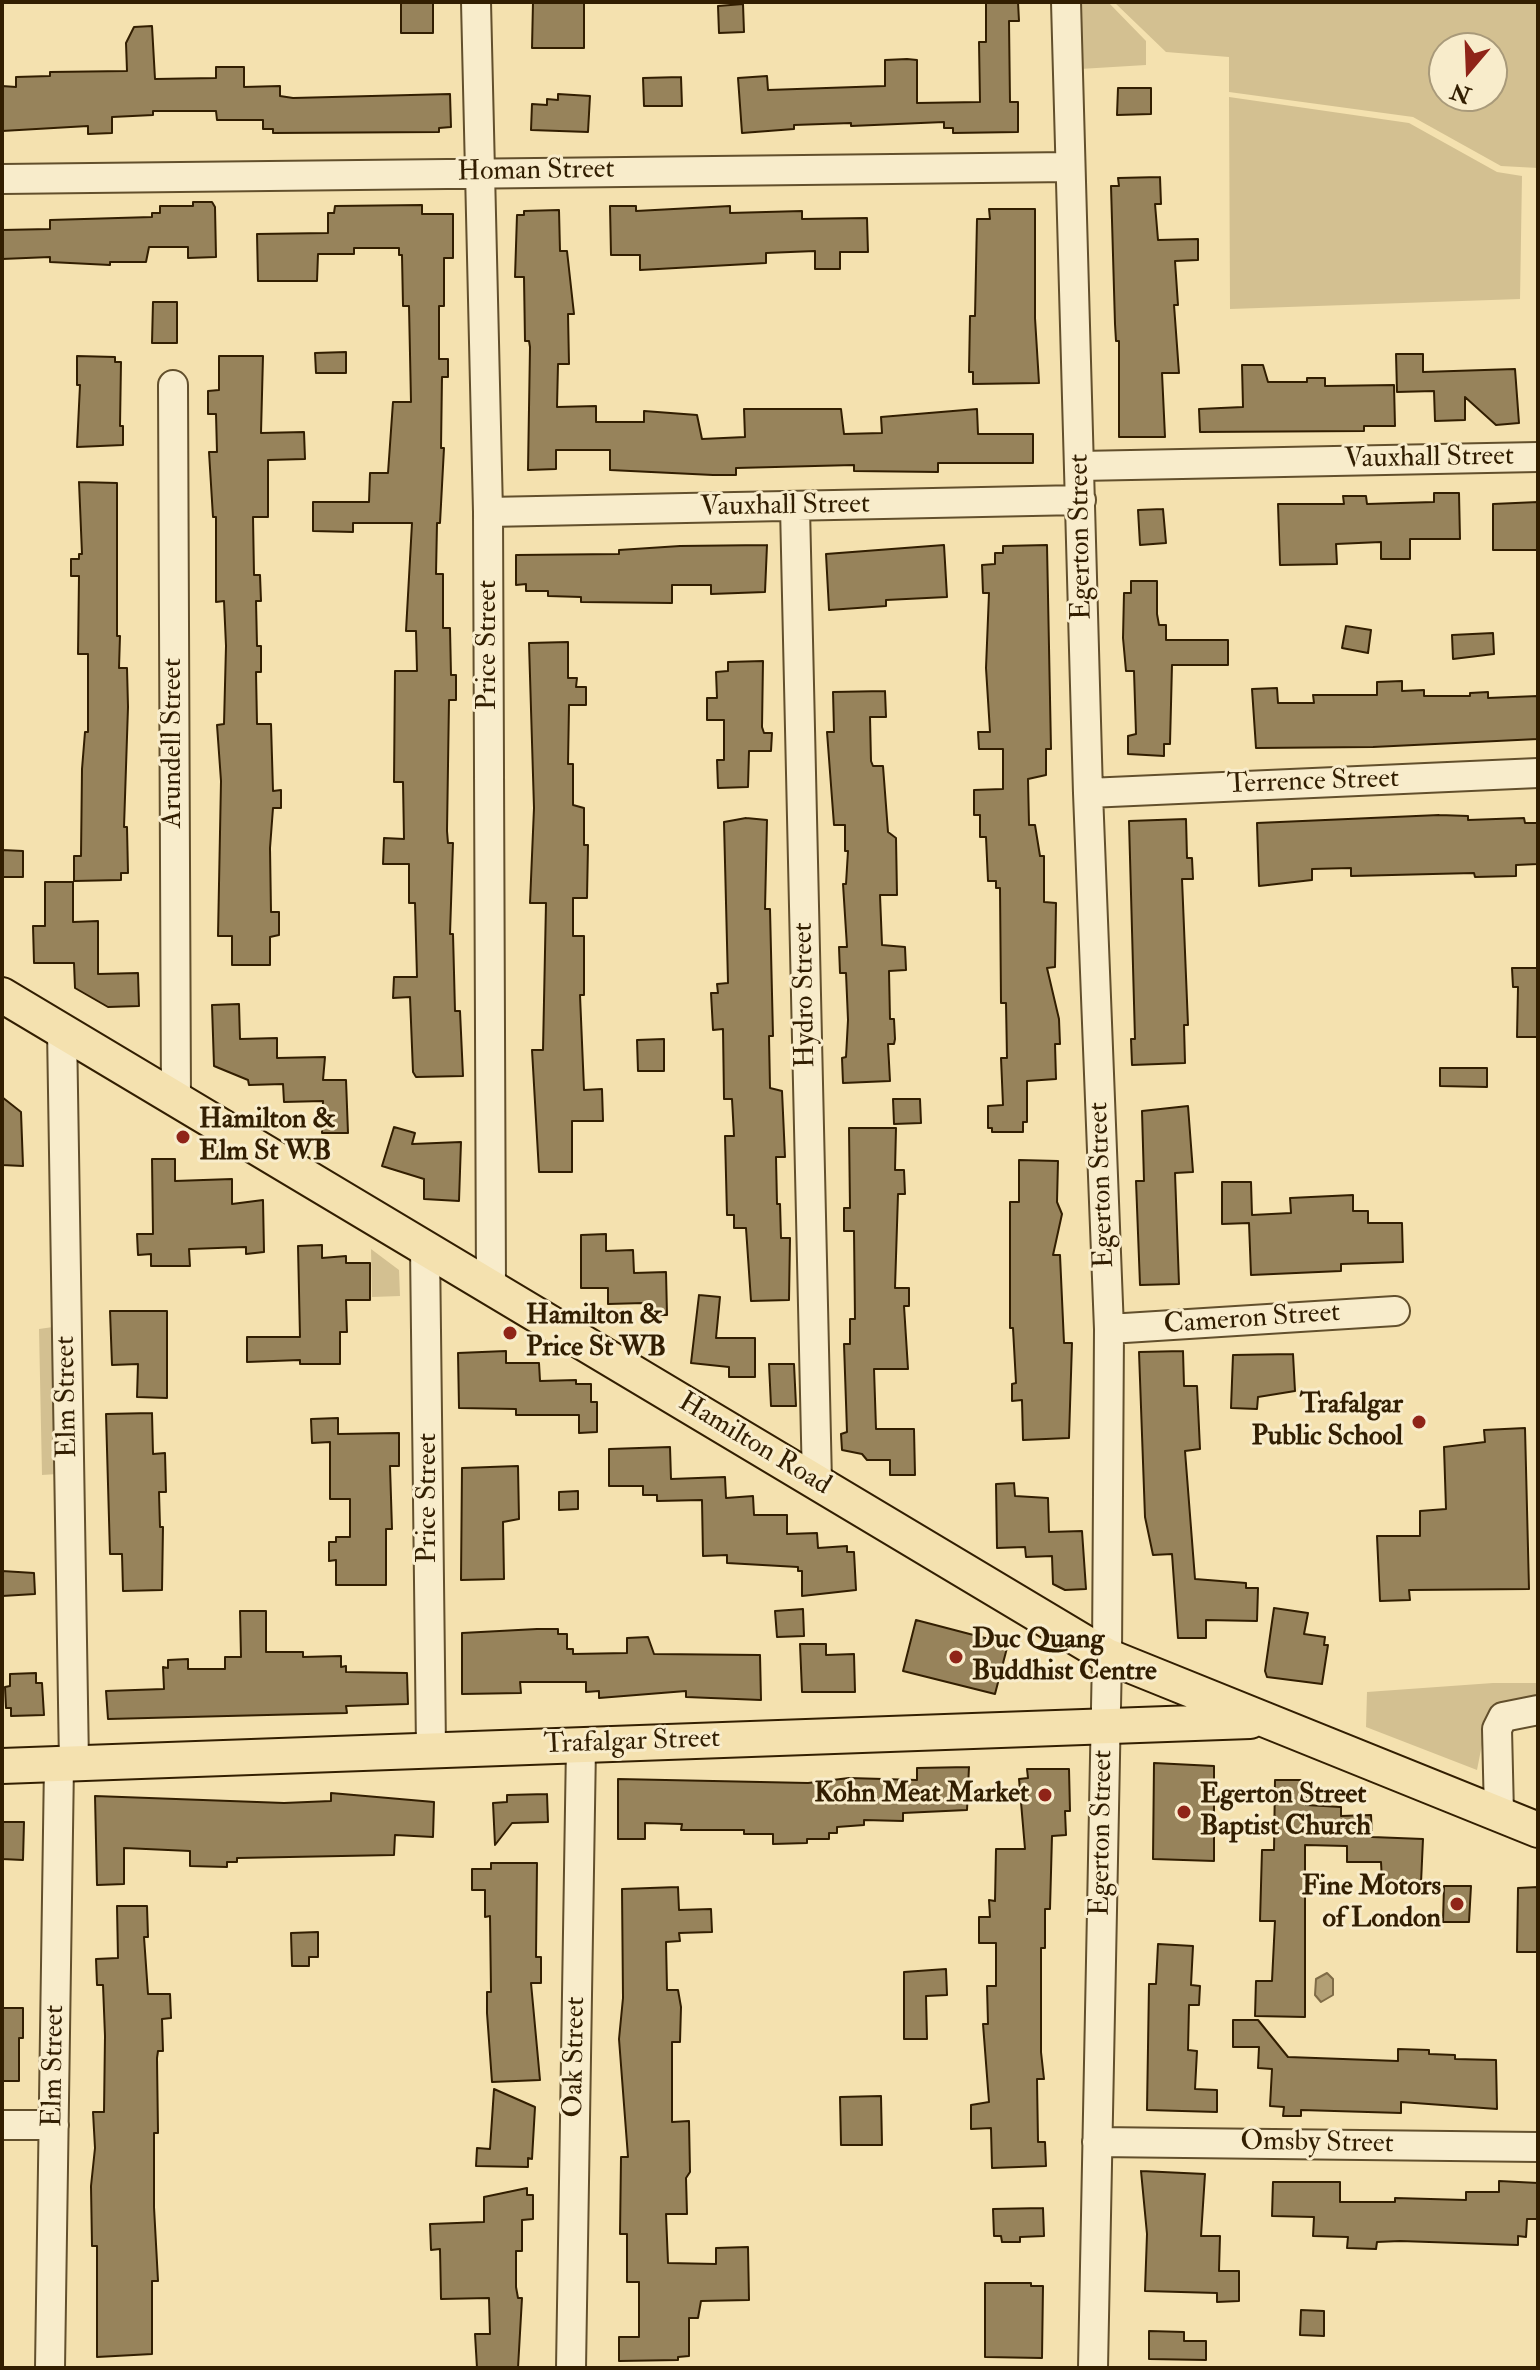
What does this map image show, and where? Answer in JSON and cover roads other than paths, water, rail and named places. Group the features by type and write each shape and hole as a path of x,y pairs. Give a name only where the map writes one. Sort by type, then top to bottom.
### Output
{"main road":[{"name":"Hamilton Road","path":"2,995 1107,1656 1538,1830"},
{"name":"Trafalgar Street","path":"2,1766 431,1748 581,1746 1105,1724 1263,1721"}],"street":[{"name":"Price Street","path":"476,2 477,172 488,512 491,1288"},
{"name":"Egerton Street","path":"1066,2 1088,793 1109,1329 1107,1656 1093,2368"},
{"name":"Homan Street","path":"2,179 1070,167"},
{"name":"Arundell Street","path":"173,385 176,1100"},
{"name":"Vauxhall Street","path":"1080,466 1538,457"},
{"name":"Vauxhall Street","path":"488,512 1081,500"},
{"name":"Hydro Street","path":"795,507 817,1482"},
{"name":"Terrence Street","path":"1088,793 1538,773"},
{"name":"Elm Street","path":"50,2368 54,2125 66,1764 62,1030"},
{"name":"Price Street","path":"425,1248 431,1748"},
{"name":"Cameron Street","path":"1109,1329 1395,1311"},
{"path":"1499,1814 1497,1729 1503,1717 1538,1710"},
{"name":"Oak Street","path":"571,2368 581,1746"},
{"path":"2,2125 54,2125"},
{"name":"Omsby Street","path":"1097,2142 1538,2147"}],"place":[{"name":"Hamilton & Elm St WB","path":"183,1137"},
{"name":"Hamilton & Price St WB","path":"510,1333"},
{"name":"Trafalgar Public School","path":"1419,1422"},
{"name":"Duc Quang Buddhist Centre","path":"956,1657"},
{"name":"Kohn Meat Market","path":"1045,1795"},
{"name":"Egerton Street Baptist Church","path":"1184,1812"},
{"name":"Fine Motors of London","path":"1457,1904"}]}
